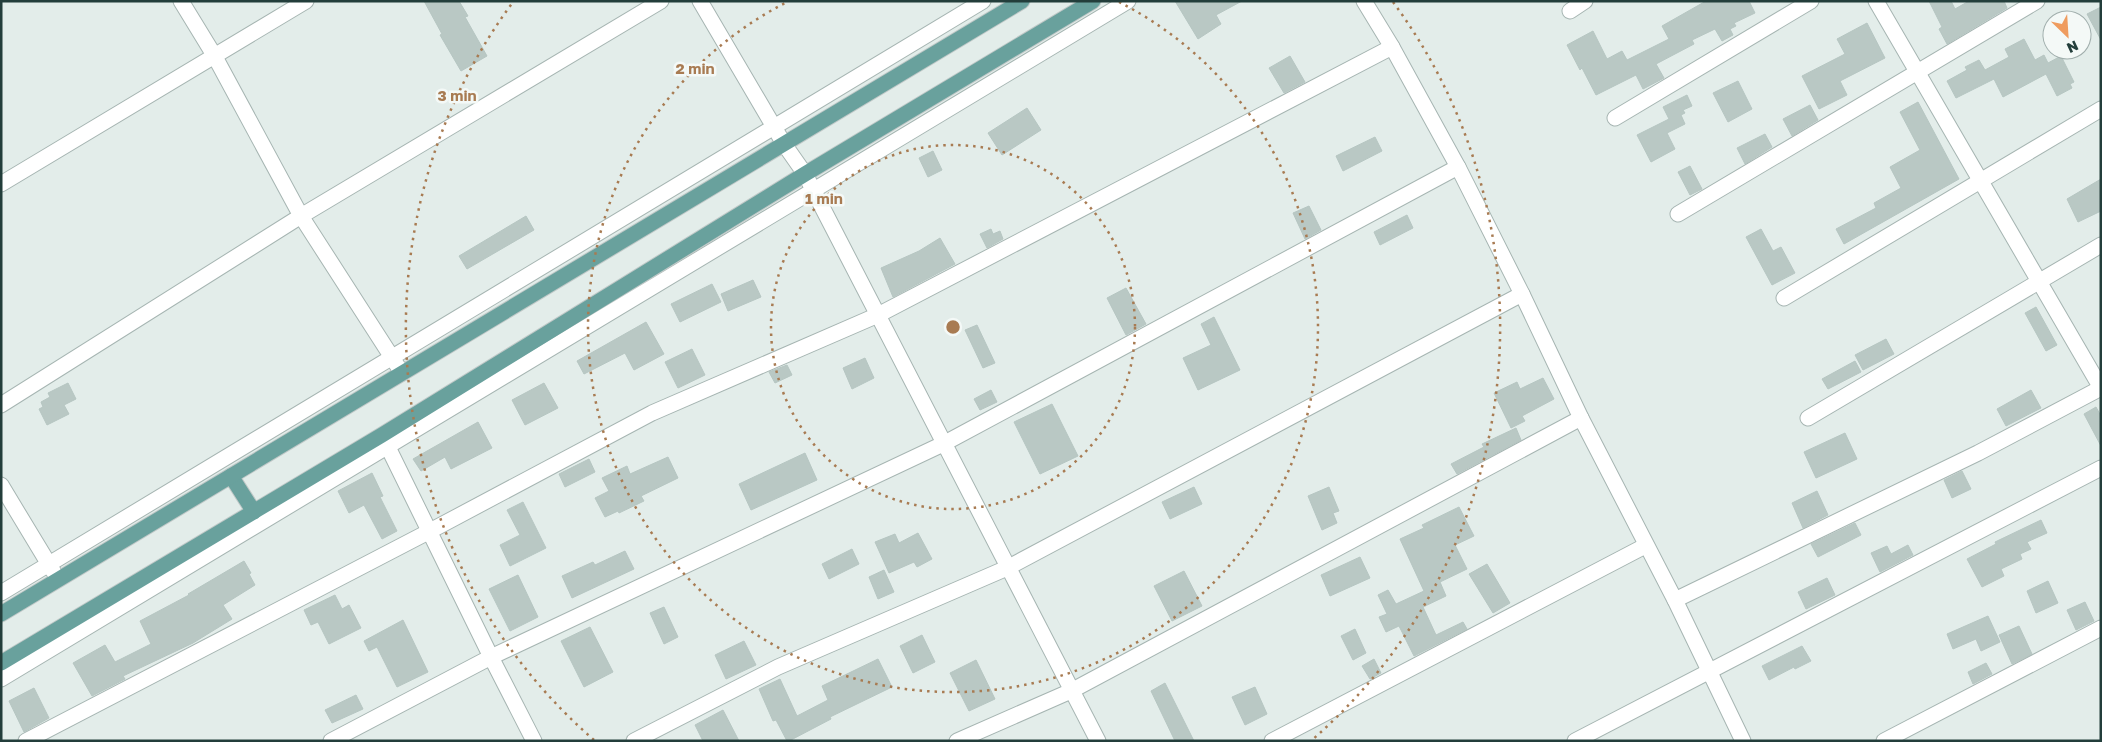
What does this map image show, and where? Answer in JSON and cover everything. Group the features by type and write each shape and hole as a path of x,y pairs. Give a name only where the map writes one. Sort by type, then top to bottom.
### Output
{"main road":[{"path":"1,614 1022,1"},
{"path":"1,663 254,512 385,441 805,174 1093,1"},
{"path":"231,476 254,512"}],"street":[{"path":"181,1 214,56 301,216 402,373"},
{"path":"1,184 306,1"},
{"path":"1,405 301,216 661,1"},
{"path":"700,1 784,144 814,190 943,444 1098,741"},
{"path":"1,593 982,1"},
{"path":"1,679 385,441 814,190 1128,1"},
{"path":"1364,1 1392,47 1458,167 1645,546 1675,600 1743,741"},
{"path":"1570,10 1585,1"},
{"path":"1615,118 1811,1"},
{"path":"1675,600 1978,453 2101,388 1876,1"},
{"path":"1678,214 2037,1"},
{"path":"26,741 652,413 878,316 1392,47"},
{"path":"1784,298 2101,110"},
{"path":"331,741 491,657 943,444 1458,167"},
{"path":"1808,418 2101,245"},
{"path":"634,741 778,667 1007,568 1522,294"},
{"path":"957,741 1071,691 1581,418"},
{"path":"385,441 534,741"},
{"path":"1575,741 2101,468"},
{"path":"1,485 58,580"},
{"path":"1272,741 1645,546"},
{"path":"1884,741 2101,628"}],"building":[{"path":"424,1 459,1 468,16 465,17 487,56 461,71 440,35 442,34"},
{"path":"1175,1 1242,1 1216,15 1221,24 1198,39"},
{"path":"1706,1 1749,1 1755,13 1734,23 1736,26 1730,29 1733,35 1722,41 1715,29 1692,40 1694,44 1656,64 1664,78 1643,89 1636,75 1596,95 1567,45 1593,31 1607,59 1622,51 1627,60 1669,39 1662,26"},
{"path":"1929,1 1951,1 1955,9 1969,1 2004,1 2007,8 1947,44 1939,29 1942,27"},
{"path":"2101,7 2101,40 2092,23 2092,12"},
{"path":"1867,23 1885,58 1840,81 1847,95 1819,109 1802,76 1845,54 1837,39"},
{"path":"2024,39 2035,60 2042,56 2042,60 2046,60 2048,63 2054,60 2063,60 2074,82 2070,84 2072,88 2057,96 2046,74 2003,97 1994,79 1956,98 1947,81 1967,70 1965,67 1979,60 1985,70 2009,57 2005,49"},
{"path":"1290,56 1305,82 1284,93 1269,68"},
{"path":"1738,81 1752,109 1728,122 1713,93"},
{"path":"1687,95 1692,106 1683,110 1685,113 1681,115 1685,124 1667,133 1675,149 1651,162 1637,135 1669,119 1663,107"},
{"path":"1918,102 1959,179 1844,244 1836,229 1876,208 1874,203 1901,188 1890,167 1920,150 1900,112"},
{"path":"1810,105 1818,120 1792,136 1783,119"},
{"path":"1027,108 1041,130 1002,155 988,133"},
{"path":"1765,134 1772,147 1745,164 1737,148"},
{"path":"1375,137 1382,151 1343,171 1336,156"},
{"path":"933,151 942,170 928,177 919,158"},
{"path":"1690,166 1702,189 1690,195 1678,172"},
{"path":"2101,179 2101,211 2078,222 2067,199"},
{"path":"1309,206 1321,230 1305,239 1293,213"},
{"path":"1407,215 1413,228 1380,245 1374,232"},
{"path":"526,216 534,230 467,269 459,256"},
{"path":"991,229 993,234 1000,231 1003,239 987,248 980,234"},
{"path":"1761,229 1773,251 1781,247 1795,273 1772,285 1746,237"},
{"path":"940,238 955,264 893,297 881,268 919,251"},
{"path":"753,280 761,297 728,311 721,294"},
{"path":"712,284 721,302 680,322 671,304"},
{"path":"1126,288 1146,324 1126,335 1107,298"},
{"path":"2036,307 2057,345 2046,351 2025,313"},
{"path":"1214,317 1240,370 1198,390 1183,358 1211,345 1201,324"},
{"path":"646,322 664,354 634,370 625,353 584,374 577,361"},
{"path":"977,325 995,363 983,368 965,330"},
{"path":"1886,339 1894,354 1863,370 1855,355"},
{"path":"692,349 705,375 678,388 665,362"},
{"path":"865,358 874,378 852,389 843,368"},
{"path":"1855,361 1861,372 1828,389 1822,379"},
{"path":"787,365 792,375 775,383 769,372"},
{"path":"1543,378 1554,399 1522,416 1525,421 1511,428 1494,393 1517,382 1520,389"},
{"path":"68,383 76,399 64,405 69,414 47,425 39,409 43,407 41,402 50,397 48,393"},
{"path":"544,383 558,408 525,425 512,400"},
{"path":"991,390 997,402 980,410 974,399"},
{"path":"2031,390 2041,408 2006,426 1997,409"},
{"path":"1052,404 1078,456 1040,474 1014,422"},
{"path":"2096,407 2101,416 2101,446 2084,414"},
{"path":"478,422 492,448 451,469 445,457 421,471 413,459"},
{"path":"1516,428 1521,440 1457,474 1451,464 1484,447 1482,444"},
{"path":"1845,433 1857,459 1816,478 1804,452"},
{"path":"805,453 817,480 751,510 739,484"},
{"path":"668,457 678,478 641,496 644,501 619,513 618,511 605,517 595,498 609,491 602,478 627,466 630,474"},
{"path":"589,459 595,472 565,487 559,474"},
{"path":"1962,471 1971,489 1952,498 1944,480"},
{"path":"372,473 383,496 380,497 397,531 382,539 364,505 349,513 338,491"},
{"path":"1194,487 1202,504 1170,519 1162,502"},
{"path":"1329,487 1339,511 1333,513 1337,523 1322,530 1308,496"},
{"path":"1817,491 1828,515 1803,528 1792,503"},
{"path":"523,502 546,548 510,566 500,545 520,535 507,510"},
{"path":"1459,507 1474,536 1455,545 1467,569 1440,582 1446,596 1423,607 1436,635 1463,622 1467,629 1414,656 1399,626 1386,632 1379,617 1387,614 1378,595 1388,590 1396,604 1424,591 1400,539 1424,528 1422,525"},
{"path":"2041,520 2047,533 2027,542 2031,549 2020,554 2022,559 2001,569 2004,576 1982,587 1967,559 1996,544 1995,542"},
{"path":"1855,523 1861,535 1818,557 1811,544"},
{"path":"918,533 932,559 917,567 914,562 889,573 875,542 895,534 899,543"},
{"path":"1908,545 1913,555 1880,572 1871,553 1887,546 1891,554"},
{"path":"852,549 859,564 829,579 822,564"},
{"path":"625,551 634,569 572,598 562,576 593,562 595,565"},
{"path":"1360,557 1370,578 1330,596 1321,575"},
{"path":"244,561 255,585 223,605 232,619 193,643 123,676 125,679 92,696 73,663 105,645 115,662 151,644 140,621 189,595"},
{"path":"1487,564 1510,603 1493,613 1469,574"},
{"path":"884,570 894,592 878,599 869,577"},
{"path":"1184,571 1202,606 1172,621 1154,586"},
{"path":"518,575 538,617 510,631 489,589"},
{"path":"1827,578 1835,595 1806,609 1798,592"},
{"path":"2048,581 2058,603 2036,613 2027,591"},
{"path":"335,595 342,609 349,605 361,628 329,644 318,622 311,625 304,610"},
{"path":"2085,602 2094,621 2076,630 2067,610"},
{"path":"664,607 678,637 664,644 650,613"},
{"path":"1988,616 2000,642 1981,651 1976,639 1953,649 1947,634"},
{"path":"403,620 428,672 397,687 377,647 369,651 364,641"},
{"path":"2019,626 2032,654 2012,664 1999,635"},
{"path":"590,627 613,672 584,687 561,641"},
{"path":"1355,629 1366,653 1353,660 1341,636"},
{"path":"922,635 935,662 913,673 900,646"},
{"path":"744,641 756,665 726,679 715,655"},
{"path":"1802,646 1811,661 1795,669 1794,667 1769,680 1762,666"},
{"path":"878,659 892,687 830,717 831,719 789,741 787,741 776,720 773,721 759,689 780,679 797,716 828,700 822,686"},
{"path":"1374,659 1381,673 1370,679 1362,666"},
{"path":"976,660 995,699 969,711 950,673"},
{"path":"1986,663 1992,674 1973,684 1968,672"},
{"path":"1165,683 1194,741 1175,741 1151,691"},
{"path":"1255,687 1267,714 1245,725 1232,697"},
{"path":"34,688 49,718 24,732 9,701"},
{"path":"356,695 363,709 332,723 325,710"},
{"path":"723,710 739,741 703,741 695,725"}]}
